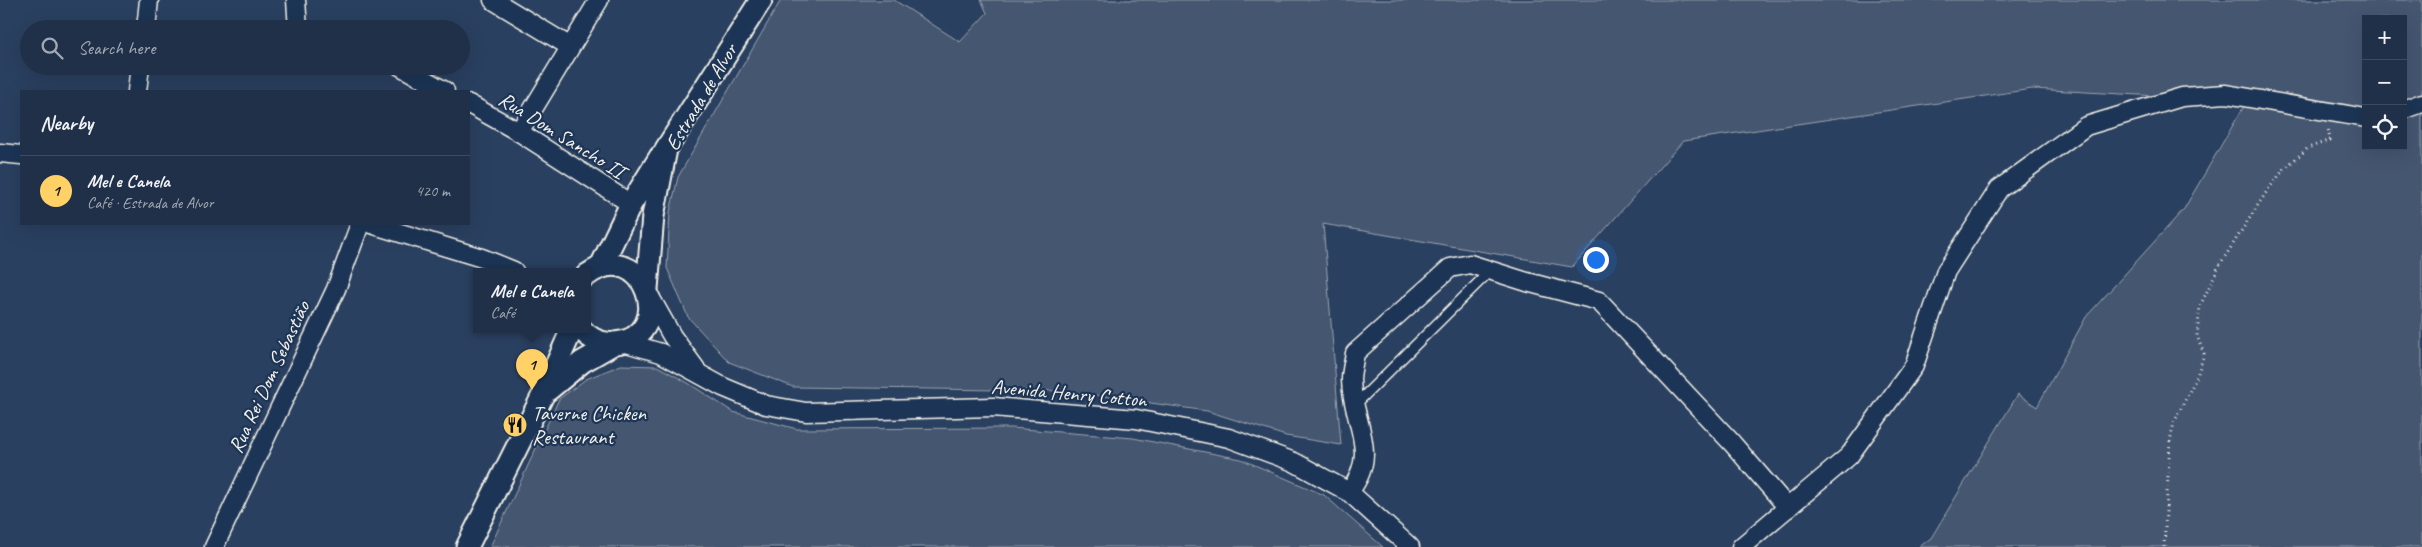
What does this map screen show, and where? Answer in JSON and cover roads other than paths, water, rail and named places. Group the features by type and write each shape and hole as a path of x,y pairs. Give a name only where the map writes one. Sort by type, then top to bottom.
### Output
{"street":[{"path":"147,20 149,0"},
{"path":"296,0 297,20"},
{"path":"493,0 569,46"},
{"path":"519,132 569,46 599,0"},
{"name":"Estrada de Alvor","path":"544,393 582,362 637,334 647,321 650,305 648,293 653,216 666,149 760,0"},
{"path":"137,90 139,75"},
{"path":"416,75 443,90"},
{"path":"1741,547 1849,456 1914,366 1946,271 1999,189 2086,126 2182,97 2226,94 2362,117"},
{"path":"2407,108 2422,102"},
{"name":"Rua Dom Sancho II","path":"470,105 519,132 631,204"},
{"path":"592,272 648,174 666,149"},
{"path":"0,153 20,156"},
{"name":"Rua Rei Dom Sebastião","path":"214,547 336,289 360,225"},
{"path":"374,225 482,258 507,268"},
{"path":"1349,492 1359,479 1364,467 1364,448 1351,380 1355,352 1450,268 1470,264 1599,300 1732,443 1788,508"},
{"path":"592,272 624,268 638,276 672,336 697,372"},
{"name":"Estrada de Alvor","path":"467,547 544,393 570,333"},
{"path":"587,333 599,342 619,342"},
{"name":"Avenida Henry Cotton","path":"619,342 661,353 723,387 766,405 806,412 993,407 1136,419 1229,438 1294,462 1349,492 1410,547"}],"lane":[{"path":"1356,404 1490,271"}],"place":[{"name":"Mel e Canela","path":"532,390"},
{"name":"Taverne Chicken Restaurant","path":"515,425"}]}
